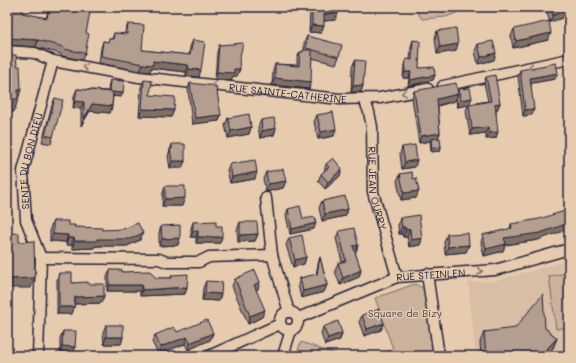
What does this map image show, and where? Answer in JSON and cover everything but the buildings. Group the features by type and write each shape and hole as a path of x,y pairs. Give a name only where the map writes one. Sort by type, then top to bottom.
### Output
{"street":[{"name":"RUE SAINTE-CATHERINE","path":"7,51 34,53 53,61 139,77 340,99 364,99 422,90 569,59"},
{"name":"SENTE DU BON DIEU","path":"38,356 40,258 26,220 23,171 53,61"},
{"name":"RUE JEAN OURRY","path":"364,99 369,112 372,127 373,192 397,277"},
{"path":"266,198 272,255 289,312 298,318 297,326 291,330 283,356"},
{"name":"RUE STEINLEN","path":"298,318 397,277 495,270 569,249"},
{"path":"40,258 159,259 167,262 199,262 209,257 272,255"},
{"path":"427,274 439,356"},
{"path":"289,312 281,316 280,324 284,329 291,330"},
{"path":"209,356 280,324"}],"shaded area":[{"path":"569,260 569,356 476,356 468,282 495,281"}],"green space":[{"path":"414,7 469,8 446,17 422,19"},
{"path":"569,273 569,327 556,329 549,276"},
{"name":"Square de Bizy","path":"415,284 426,290 434,356 379,356 393,349 375,298"},
{"path":"301,342 341,356 296,355"}]}
